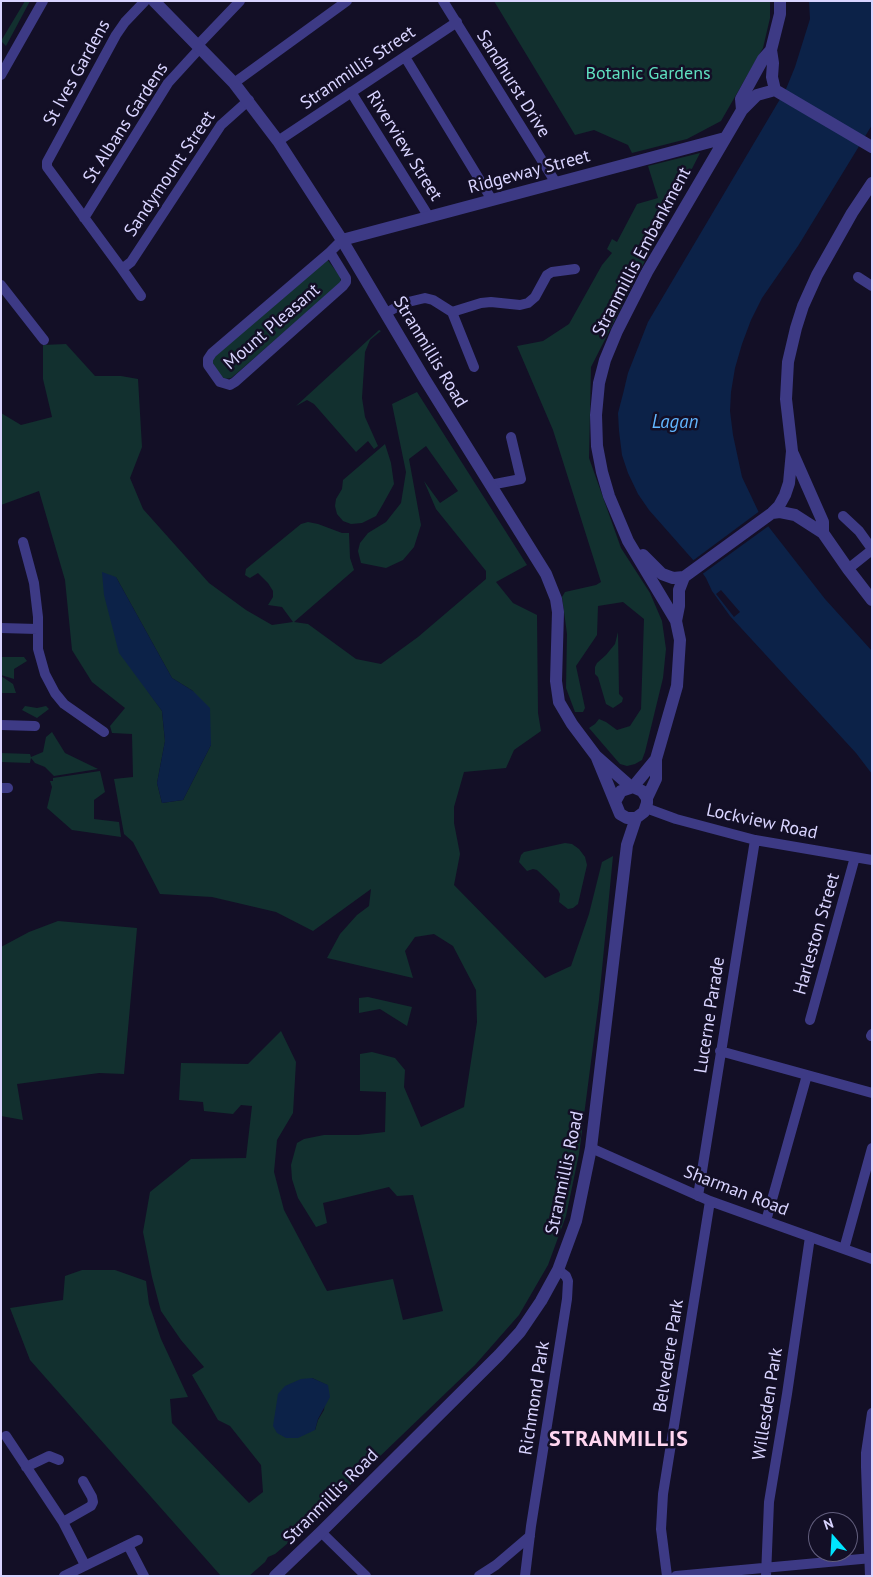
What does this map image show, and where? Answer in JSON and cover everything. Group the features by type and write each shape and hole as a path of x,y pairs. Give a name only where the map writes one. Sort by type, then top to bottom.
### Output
{"street":[{"path":"1,74 43,1"},
{"name":"St Ives Gardens","path":"47,167 47,162 55,146 116,35 125,22 145,1"},
{"name":"Stranmillis Road","path":"154,1 234,83 278,141 342,240 424,378 546,574 552,588 558,612 556,681 559,702 572,724 596,756 632,787"},
{"name":"St Albans Gardens","path":"84,218 168,83 240,1"},
{"path":"234,83 347,1"},
{"name":"Sandhurst Drive","path":"443,1 556,183"},
{"name":"Stranmillis Embankment","path":"742,110 741,99 770,50 780,14 780,1"},
{"name":"Stranmillis Street","path":"278,141 456,22"},
{"name":"Stranmillis Embankment","path":"647,803 656,779 656,759 678,681 680,640 676,621 662,595 641,564 617,517 609,496 599,455 596,415 599,383 605,360 617,331 647,272 742,110 757,95 778,91 772,77 773,63 770,50"},
{"path":"404,57 492,200"},
{"path":"778,91 870,146"},
{"name":"Riverview Street","path":"351,92 429,217"},
{"name":"Sandymount Street","path":"122,269 131,262 221,124 248,100"},
{"name":"Ridgeway Street","path":"342,240 725,138"},
{"name":"Sandymount Street","path":"47,167 142,296"},
{"path":"687,575 770,515 779,506 785,495 789,483 792,451 786,399 788,362 796,328 816,275 872,183"},
{"name":"Mount Pleasant","path":"330,252 346,278 343,286 235,382 230,385 220,382 208,366 208,359 212,353 342,240"},
{"path":"452,312 491,302 513,306 528,303 535,297 548,275 558,271 574,269"},
{"path":"858,277 872,286"},
{"path":"1,286 44,340"},
{"path":"386,313 404,303 425,298 433,300 452,312 474,368"},
{"path":"490,485 521,479 511,437"},
{"path":"792,451 823,522 823,533"},
{"path":"770,515 780,512 795,515 823,533 872,600"},
{"path":"843,516 859,531 872,549 848,569"},
{"name":"Stranmillis Embankment","path":"626,534 653,567 662,574 673,578 687,575"},
{"path":"23,542 34,583 40,660 55,693 64,704 104,732"},
{"name":"Stranmillis Embankment","path":"676,621 679,606 679,590 687,575"},
{"path":"1,628 37,629"},
{"path":"1,725 34,726"},
{"name":"Stranmillis Road","path":"596,756 616,800"},
{"name":"Stranmillis Embankment","path":"632,787 656,759"},
{"path":"632,787 642,791 647,803 644,812 630,817 618,810 616,800 621,791 632,787"},
{"name":"Lockview Road","path":"647,803 669,818 755,840 872,860"},
{"name":"Stranmillis Road","path":"275,1576 322,1532 499,1355 520,1332 541,1301 558,1270 576,1221 591,1148 630,817"},
{"name":"Lucerne Parade","path":"698,1196 755,840"},
{"name":"Harleston Street","path":"810,1020 855,857"},
{"path":"720,1051 872,1093"},
{"path":"766,1221 807,1075"},
{"name":"Sharman Road","path":"591,1148 710,1201 872,1259"},
{"path":"844,1249 872,1148"},
{"name":"Belvedere Park","path":"667,1576 661,1529 663,1494 710,1201"},
{"name":"Willesden Park","path":"765,1572 769,1502 810,1237"},
{"name":"Richmond Park","path":"525,1576 567,1300 568,1280 558,1270"},
{"path":"870,1576 866,1453 872,1413"},
{"path":"7,1435 62,1522 85,1565"},
{"path":"26,1467 49,1456 59,1460"},
{"path":"62,1522 91,1506 93,1502 92,1497 83,1481"},
{"path":"322,1532 366,1576"},
{"path":"479,1576 496,1565 530,1536"},
{"path":"64,1576 133,1543 144,1576"},
{"path":"676,1576 765,1572 870,1559"}],"green space":[{"path":"25,1 30,1 6,46 1,41"},
{"name":"Botanic Gardens","path":"494,1 770,1 770,18 763,48 721,121 687,139 632,153 628,145 594,130 575,135"},
{"path":"700,153 591,367 589,458 621,548 650,593 662,621 666,649 663,678 645,752 642,760 627,766 620,764 589,728 599,719 617,730 630,726 641,709 644,619 623,602 598,606 597,635 576,666 585,708 583,712 575,712 566,688 567,634 562,597 565,592 596,585 601,582 553,430 517,346 543,341 569,324 602,265 612,253 607,249 612,239 617,242 637,204 658,198 648,166"},
{"path":"326,258 340,276 341,282 338,285 231,378 224,379 210,366 213,358"},
{"path":"379,330 381,331 370,340 365,352 362,398 365,417 378,446 374,449 368,441 356,452 314,404 307,400 296,406"},
{"path":"66,344 95,376 121,376 138,379 142,447 130,478 143,509 209,583 246,610 272,625 293,622 282,607 268,605 273,597 273,591 258,573 250,578 245,575 246,569 301,524 308,522 342,533 349,533 350,558 354,570 294,622 308,624 356,659 381,664 418,637 486,579 486,571 436,509 424,481 440,503 458,491 426,446 409,459 421,525 414,547 403,560 386,568 361,563 358,551 360,543 368,533 386,522 401,503 406,472 392,404 417,392 527,565 496,582 513,603 537,615 538,713 541,731 514,750 506,768 464,772 454,807 454,823 460,854 454,885 545,978 571,966 589,914 602,862 613,856 599,1000 579,1154 566,1216 548,1265 519,1315 475,1365 300,1533 275,1554 268,1557 249,1576 221,1576 30,1360 10,1308 63,1300 65,1276 82,1270 115,1270 146,1281 149,1304 161,1339 188,1397 170,1399 172,1423 249,1503 263,1492 261,1465 230,1426 218,1420 192,1375 204,1367 181,1340 161,1311 143,1232 150,1192 191,1159 246,1158 252,1106 241,1105 233,1114 204,1111 203,1102 179,1100 181,1063 248,1064 281,1031 296,1062 293,1113 277,1140 274,1172 284,1210 327,1291 393,1279 403,1320 443,1311 413,1195 397,1196 389,1187 323,1203 327,1223 316,1227 298,1198 292,1179 291,1165 297,1143 304,1139 324,1135 358,1135 385,1132 386,1092 360,1091 360,1054 372,1052 395,1058 405,1070 404,1087 421,1127 464,1107 477,1022 476,990 453,946 434,934 415,937 405,951 413,978 327,958 340,934 357,915 369,906 371,889 313,931 276,912 212,897 160,894 133,842 124,834 114,779 133,777 132,734 112,733 110,726 125,708 92,682 72,650 65,580 39,491 1,505 1,413 21,425 52,417 43,379 43,345","holes":["116,577 172,678 193,691 211,745 183,800 162,803 157,783 165,741 162,711 147,690","312,1378 327,1385 324,1410 315,1430"]},
{"path":"385,444 391,463 394,484 376,516 362,523 351,524 343,521 337,514 335,506 336,499 342,489 343,480"},
{"path":"618,632 619,694 623,698 622,702 613,708 606,704 598,677 595,674 595,667 615,644"},
{"path":"1,657 24,657 27,661 14,669 14,679 1,675"},
{"path":"1,676 13,684 16,693 1,693"},
{"path":"25,706 37,708 46,706 49,709 37,718 22,710"},
{"path":"52,732 65,753 98,769 54,776 45,767 35,763 31,758 30,763 1,762 1,753 30,754 31,757 43,752 46,737"},
{"path":"100,771 105,792 94,800 94,819 119,822 121,837 72,830 47,808 52,787 50,781 53,781 53,778"},
{"path":"565,843 572,844 579,849 585,857 587,865 578,904 568,909 559,902 560,894 558,890 537,870 527,871 519,862 524,852"},
{"path":"58,921 137,928 124,1074 99,1073 17,1084 23,1120 1,1116 1,947 29,932"},
{"path":"368,997 412,1007 407,1026 380,1009 359,1013 359,998"}],"water":[{"name":"Lagan","path":"809,1 872,1 872,125 798,246 762,298 751,320 735,368 730,411 742,477 761,517 825,599 872,651 872,774 856,753 730,616 694,561 649,510 638,494 628,473 622,455 619,431 618,413 628,373 648,322 786,89 810,19"},
{"path":"102,572 116,577 172,678 193,691 210,708 211,745 183,800 162,803 157,783 165,741 162,711 119,653 104,595"},
{"path":"312,1378 328,1385 330,1397 318,1419 315,1430 298,1438 286,1438 277,1433 273,1426 278,1394 285,1386 301,1379"}],"pier":[{"path":"761,510 770,525 701,575 691,562"},
{"path":"721,590 740,612 734,617 716,594"}],"district":[{"name":"STRANMILLIS","path":"619,1440"}]}
